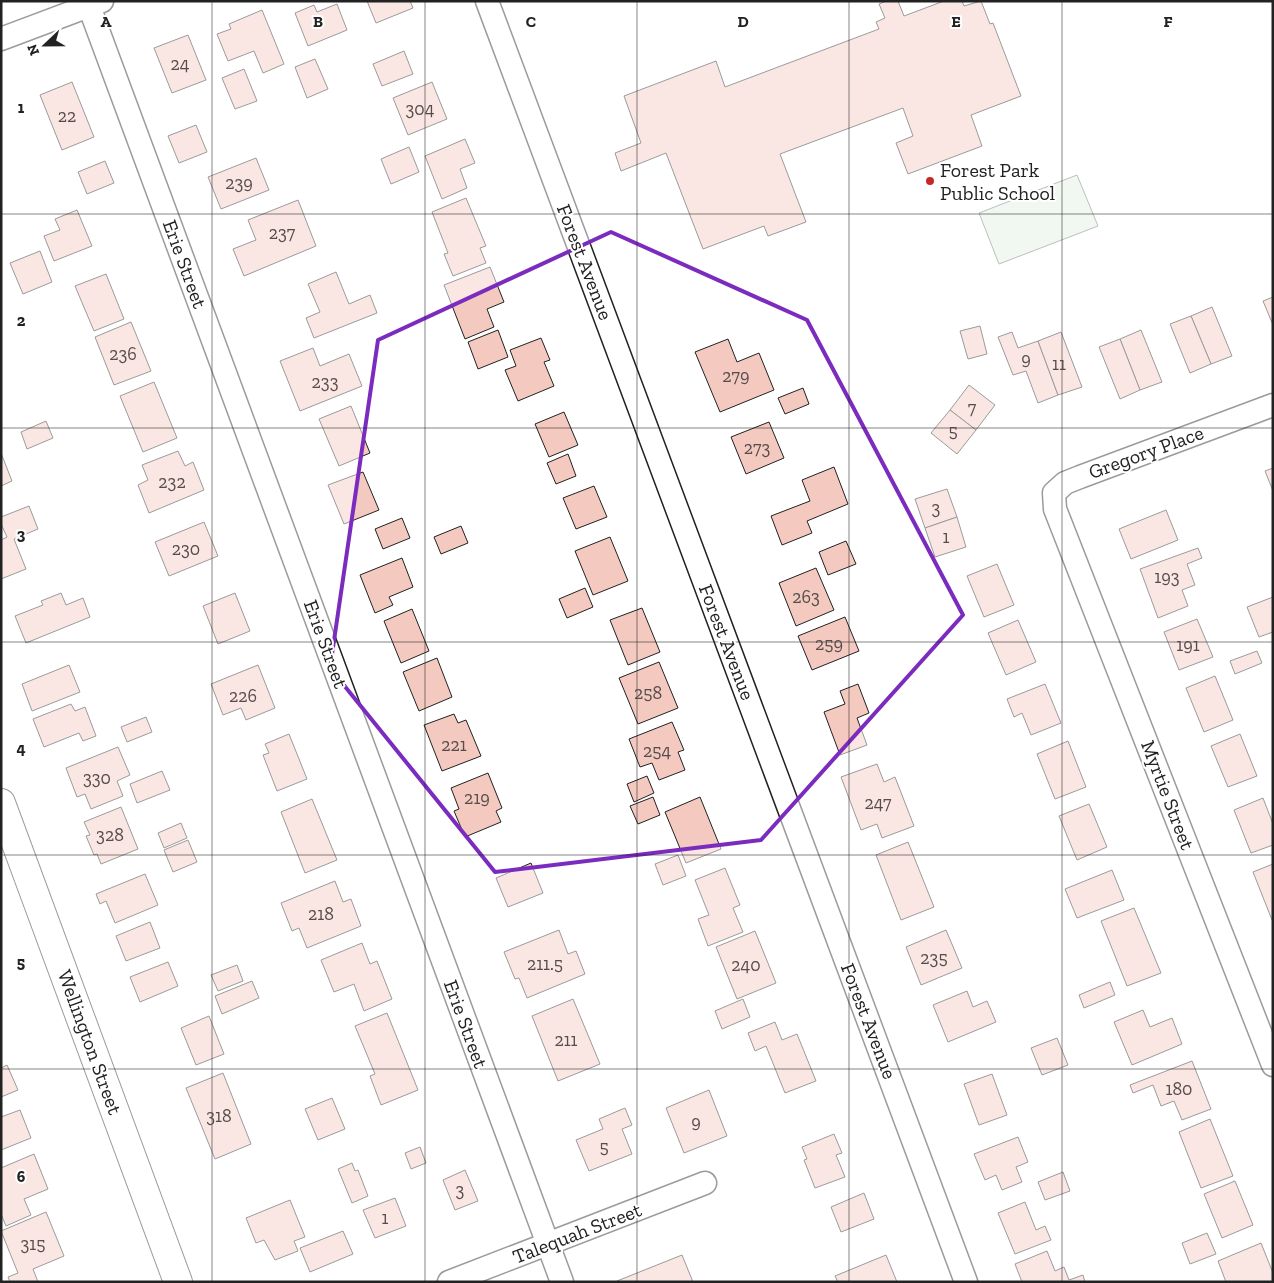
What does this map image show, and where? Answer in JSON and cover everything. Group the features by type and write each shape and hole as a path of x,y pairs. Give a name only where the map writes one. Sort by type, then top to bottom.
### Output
{"street":[{"name":"Forest Avenue","path":"487,1 966,1282"},
{"path":"1,39 96,4"},
{"name":"Erie Street","path":"96,4 562,1282"},
{"name":"Gregory Place","path":"1063,525 1056,509 1054,494 1065,483 1273,406"},
{"name":"Myrtie Street","path":"1063,525 1273,1065"},
{"name":"Wellington Street","path":"1,803 178,1282"},
{"name":"Talequah Street","path":"449,1282 705,1183"}],"highlighted area":[{"path":"611,232 807,320 963,615 761,840 495,872 330,668 378,340"}],"green space":[{"path":"1077,175 1098,226 999,264 979,213"}],"building":[{"path":"367,1 410,1 413,8 376,23"},
{"path":"886,1 898,1 904,16 944,1 962,1 964,6 981,1 990,24 993,23 1021,96 971,115 982,146 908,174 896,143 913,136 903,108 780,154 806,222 768,236 764,226 703,249 666,153 621,171 615,153 641,143 624,96 716,61 725,87 879,29 876,22 885,18 879,4"},
{"path":"337,4 347,30 308,46 295,13 314,5 317,12"},
{"path":"262,10 284,64 263,73 254,51 228,61 217,34 231,29 229,24"},
{"path":"188,35 206,80 172,93 154,48"},
{"path":"404,51 413,74 382,86 373,64"},
{"path":"315,59 328,89 307,98 295,67"},
{"path":"244,69 257,101 235,109 222,78"},
{"path":"72,82 94,137 62,150 40,95"},
{"path":"432,82 447,119 408,135 393,98"},
{"path":"196,125 207,152 179,163 168,136"},
{"path":"465,139 475,163 460,169 467,188 442,199 425,156"},
{"path":"409,147 419,172 391,184 381,159"},
{"path":"256,158 269,190 221,209 208,177"},
{"path":"105,161 114,183 87,194 78,172"},
{"path":"466,198 486,246 480,248 486,263 453,276 444,254 448,253 432,212"},
{"path":"298,200 316,246 244,276 233,249 256,240 248,220"},
{"path":"77,210 92,246 54,261 44,236 60,230 55,219"},
{"path":"40,251 52,282 23,294 10,263"},
{"path":"490,267 504,302 487,309 494,327 465,339 444,285"},
{"path":"336,272 349,304 370,295 377,313 314,338 306,318 320,312 308,284"},
{"path":"106,274 124,319 94,331 75,286"},
{"path":"1273,297 1273,325 1263,301"},
{"path":"1212,307 1232,356 1211,364 1191,316"},
{"path":"1191,316 1211,364 1190,373 1170,324"},
{"path":"131,322 151,371 114,385 95,337"},
{"path":"980,326 987,354 968,359 960,331"},
{"path":"498,330 508,357 478,369 468,342"},
{"path":"1141,330 1162,382 1140,390 1120,339"},
{"path":"1012,332 1018,348 1038,341 1058,395 1038,403 1026,371 1013,375 998,337"},
{"path":"1061,332 1082,387 1058,395 1038,341"},
{"path":"541,338 550,360 544,362 554,386 518,401 505,370 516,366 510,350"},
{"path":"728,339 737,362 759,353 774,390 720,412 695,352"},
{"path":"1120,339 1140,390 1120,399 1099,347"},
{"path":"313,348 320,366 349,354 362,386 300,411 280,361"},
{"path":"154,382 177,438 143,452 120,396"},
{"path":"969,385 995,405 976,430 950,410"},
{"path":"803,388 809,404 785,414 778,398"},
{"path":"351,406 370,453 339,466 319,419"},
{"path":"950,410 976,430 957,454 931,433"},
{"path":"564,412 578,445 549,457 535,424"},
{"path":"46,421 53,438 27,449 21,432"},
{"path":"769,422 784,458 746,474 731,437"},
{"path":"178,451 185,466 193,462 204,490 149,513 138,485 148,480 142,465"},
{"path":"1,453 12,481 1,486"},
{"path":"568,454 576,476 556,484 547,463"},
{"path":"834,467 848,504 807,521 812,533 782,545 771,516 810,501 802,480"},
{"path":"1273,468 1273,491 1265,471"},
{"path":"363,472 379,510 344,524 328,485"},
{"path":"594,486 607,517 576,529 563,498"},
{"path":"947,489 957,517 925,528 915,499"},
{"path":"29,506 38,529 14,539 26,569 1,579 1,540 7,537 1,524 1,517"},
{"path":"1166,510 1178,540 1131,559 1119,529"},
{"path":"957,517 966,547 935,557 925,528"},
{"path":"402,518 410,538 383,549 375,529"},
{"path":"204,522 218,556 169,576 155,542"},
{"path":"461,526 468,543 441,554 434,537"},
{"path":"610,537 628,581 593,595 575,551"},
{"path":"846,541 856,564 828,575 819,552"},
{"path":"1198,548 1202,558 1187,564 1195,585 1182,590 1188,606 1158,618 1140,569"},
{"path":"402,558 413,587 389,597 393,605 375,613 360,575"},
{"path":"997,564 1014,605 984,617 967,576"},
{"path":"816,568 834,610 796,626 779,583"},
{"path":"585,588 593,607 567,618 559,599"},
{"path":"61,593 66,605 83,598 90,617 26,643 15,616 43,605 41,601"},
{"path":"235,593 250,631 218,644 203,606"},
{"path":"1273,597 1273,632 1259,637 1247,607"},
{"path":"642,608 660,652 628,665 610,620"},
{"path":"412,609 429,651 401,663 384,621"},
{"path":"845,617 859,651 812,670 798,636"},
{"path":"1197,619 1213,657 1179,670 1164,632"},
{"path":"1018,620 1036,662 1006,675 988,633"},
{"path":"1257,651 1262,663 1235,674 1230,661"},
{"path":"437,658 452,697 419,711 403,672"},
{"path":"659,662 678,708 638,724 619,678"},
{"path":"69,665 80,692 32,711 22,684"},
{"path":"258,665 275,708 246,720 241,708 223,715 211,684"},
{"path":"1215,676 1233,720 1204,732 1186,688"},
{"path":"858,684 869,713 857,718 867,745 840,755 824,712 845,704 840,691"},
{"path":"1045,684 1061,723 1031,735 1022,713 1014,717 1007,699"},
{"path":"71,704 75,711 85,707 96,736 83,741 79,733 44,747 33,719"},
{"path":"454,714 458,723 466,720 481,756 442,771 424,725"},
{"path":"146,717 152,732 127,742 121,727"},
{"path":"672,722 684,750 678,752 685,770 659,780 652,763 640,767 629,739"},
{"path":"289,734 307,779 277,791 263,755 269,753 265,744"},
{"path":"1240,734 1257,776 1228,787 1211,746"},
{"path":"1068,741 1086,787 1055,799 1037,754"},
{"path":"118,747 130,775 117,781 123,796 91,809 85,794 77,797 66,768"},
{"path":"877,764 884,782 895,777 914,826 882,838 877,824 861,830 841,777"},
{"path":"162,771 170,790 137,803 130,784"},
{"path":"488,773 502,808 496,811 501,822 465,837 454,811 459,809 451,788"},
{"path":"647,776 654,793 634,802 627,784"},
{"path":"653,797 660,815 638,824 630,806"},
{"path":"700,797 721,849 686,863 665,812"},
{"path":"1263,798 1273,824 1273,845 1251,853 1234,810"},
{"path":"312,799 337,860 305,873 281,812"},
{"path":"1089,804 1107,847 1077,860 1059,816"},
{"path":"121,807 138,849 101,864 97,854 94,855 86,836 90,835 84,822"},
{"path":"181,823 187,838 164,848 158,833"},
{"path":"188,840 197,862 173,872 164,850"},
{"path":"908,842 934,907 901,920 876,855"},
{"path":"678,855 686,876 663,885 655,864"},
{"path":"531,863 543,893 508,907 496,878"},
{"path":"1273,864 1273,920 1272,920 1253,872"},
{"path":"725,868 740,905 733,908 743,932 708,946 698,919 709,915 695,880"},
{"path":"1112,870 1124,900 1077,918 1065,889"},
{"path":"145,874 158,905 115,923 106,901 100,904 96,894"},
{"path":"335,881 343,902 351,899 361,926 307,948 299,928 292,931 281,903"},
{"path":"1134,908 1161,973 1127,986 1101,921"},
{"path":"150,922 160,948 126,961 116,936"},
{"path":"559,930 568,954 576,951 585,974 527,998 519,978 515,979 504,952"},
{"path":"946,930 962,968 921,985 906,947"},
{"path":"755,931 776,983 737,999 716,947"},
{"path":"362,943 370,964 377,961 392,999 364,1011 354,984 334,992 321,960"},
{"path":"168,962 178,986 140,1002 130,977"},
{"path":"237,965 243,981 218,991 211,975"},
{"path":"252,981 259,998 222,1014 215,996"},
{"path":"1110,982 1115,995 1084,1008 1079,995"},
{"path":"967,991 973,1007 987,1001 996,1022 948,1042 933,1005"},
{"path":"573,999 600,1064 558,1081 532,1016"},
{"path":"743,999 750,1017 722,1029 715,1011"},
{"path":"1143,1010 1150,1027 1172,1018 1182,1044 1132,1065 1114,1022"},
{"path":"387,1013 418,1090 381,1105 370,1076 375,1074 355,1026"},
{"path":"209,1016 224,1054 196,1065 181,1028"},
{"path":"775,1022 782,1040 797,1034 816,1081 785,1093 766,1046 755,1051 748,1033"},
{"path":"1057,1038 1068,1065 1042,1075 1031,1048"},
{"path":"1192,1061 1211,1109 1182,1120 1174,1101 1161,1106 1153,1085 1133,1093 1130,1085"},
{"path":"7,1065 18,1090 1,1097 1,1068"},
{"path":"223,1073 251,1144 215,1159 186,1088"},
{"path":"992,1074 1007,1115 979,1125 964,1084"},
{"path":"709,1090 727,1136 684,1153 666,1108"},
{"path":"332,1098 345,1129 318,1140 305,1109"},
{"path":"625,1108 632,1125 622,1129 632,1154 589,1171 576,1140 603,1129 599,1119"},
{"path":"20,1110 31,1138 1,1150 1,1117"},
{"path":"1210,1119 1233,1176 1201,1188 1179,1132"},
{"path":"834,1134 842,1153 836,1155 845,1177 815,1188 804,1160 807,1159 802,1147"},
{"path":"1018,1137 1028,1162 1016,1167 1022,1182 1002,1190 996,1175 985,1180 974,1154"},
{"path":"420,1147 426,1163 411,1169 405,1153"},
{"path":"34,1154 48,1189 24,1199 31,1215 6,1226 1,1214 1,1168"},
{"path":"352,1163 355,1171 358,1170 368,1196 352,1203 338,1169"},
{"path":"465,1170 478,1201 455,1210 443,1180"},
{"path":"1063,1172 1070,1191 1045,1200 1038,1182"},
{"path":"1235,1181 1253,1225 1222,1238 1204,1194"},
{"path":"864,1193 874,1219 841,1232 831,1207"},
{"path":"395,1198 406,1226 375,1238 363,1210"},
{"path":"290,1200 305,1237 294,1241 298,1251 275,1260 264,1240 256,1243 246,1218"},
{"path":"1025,1202 1036,1230 1045,1226 1051,1240 1015,1254 998,1213"},
{"path":"46,1212 64,1256 33,1269 38,1282 10,1282 8,1277 18,1273 1,1231"},
{"path":"343,1231 353,1254 310,1272 300,1248"},
{"path":"1207,1233 1216,1254 1190,1264 1182,1243"},
{"path":"1261,1243 1273,1273 1273,1282 1226,1282 1218,1261"},
{"path":"1047,1251 1055,1271 1064,1267 1069,1280 1083,1275 1085,1282 1022,1282 1015,1264"},
{"path":"682,1255 693,1282 617,1281"},
{"path":"886,1255 897,1282 838,1282 835,1276"}],"place":[{"name":"Forest Park Public School","path":"930,181"}]}
